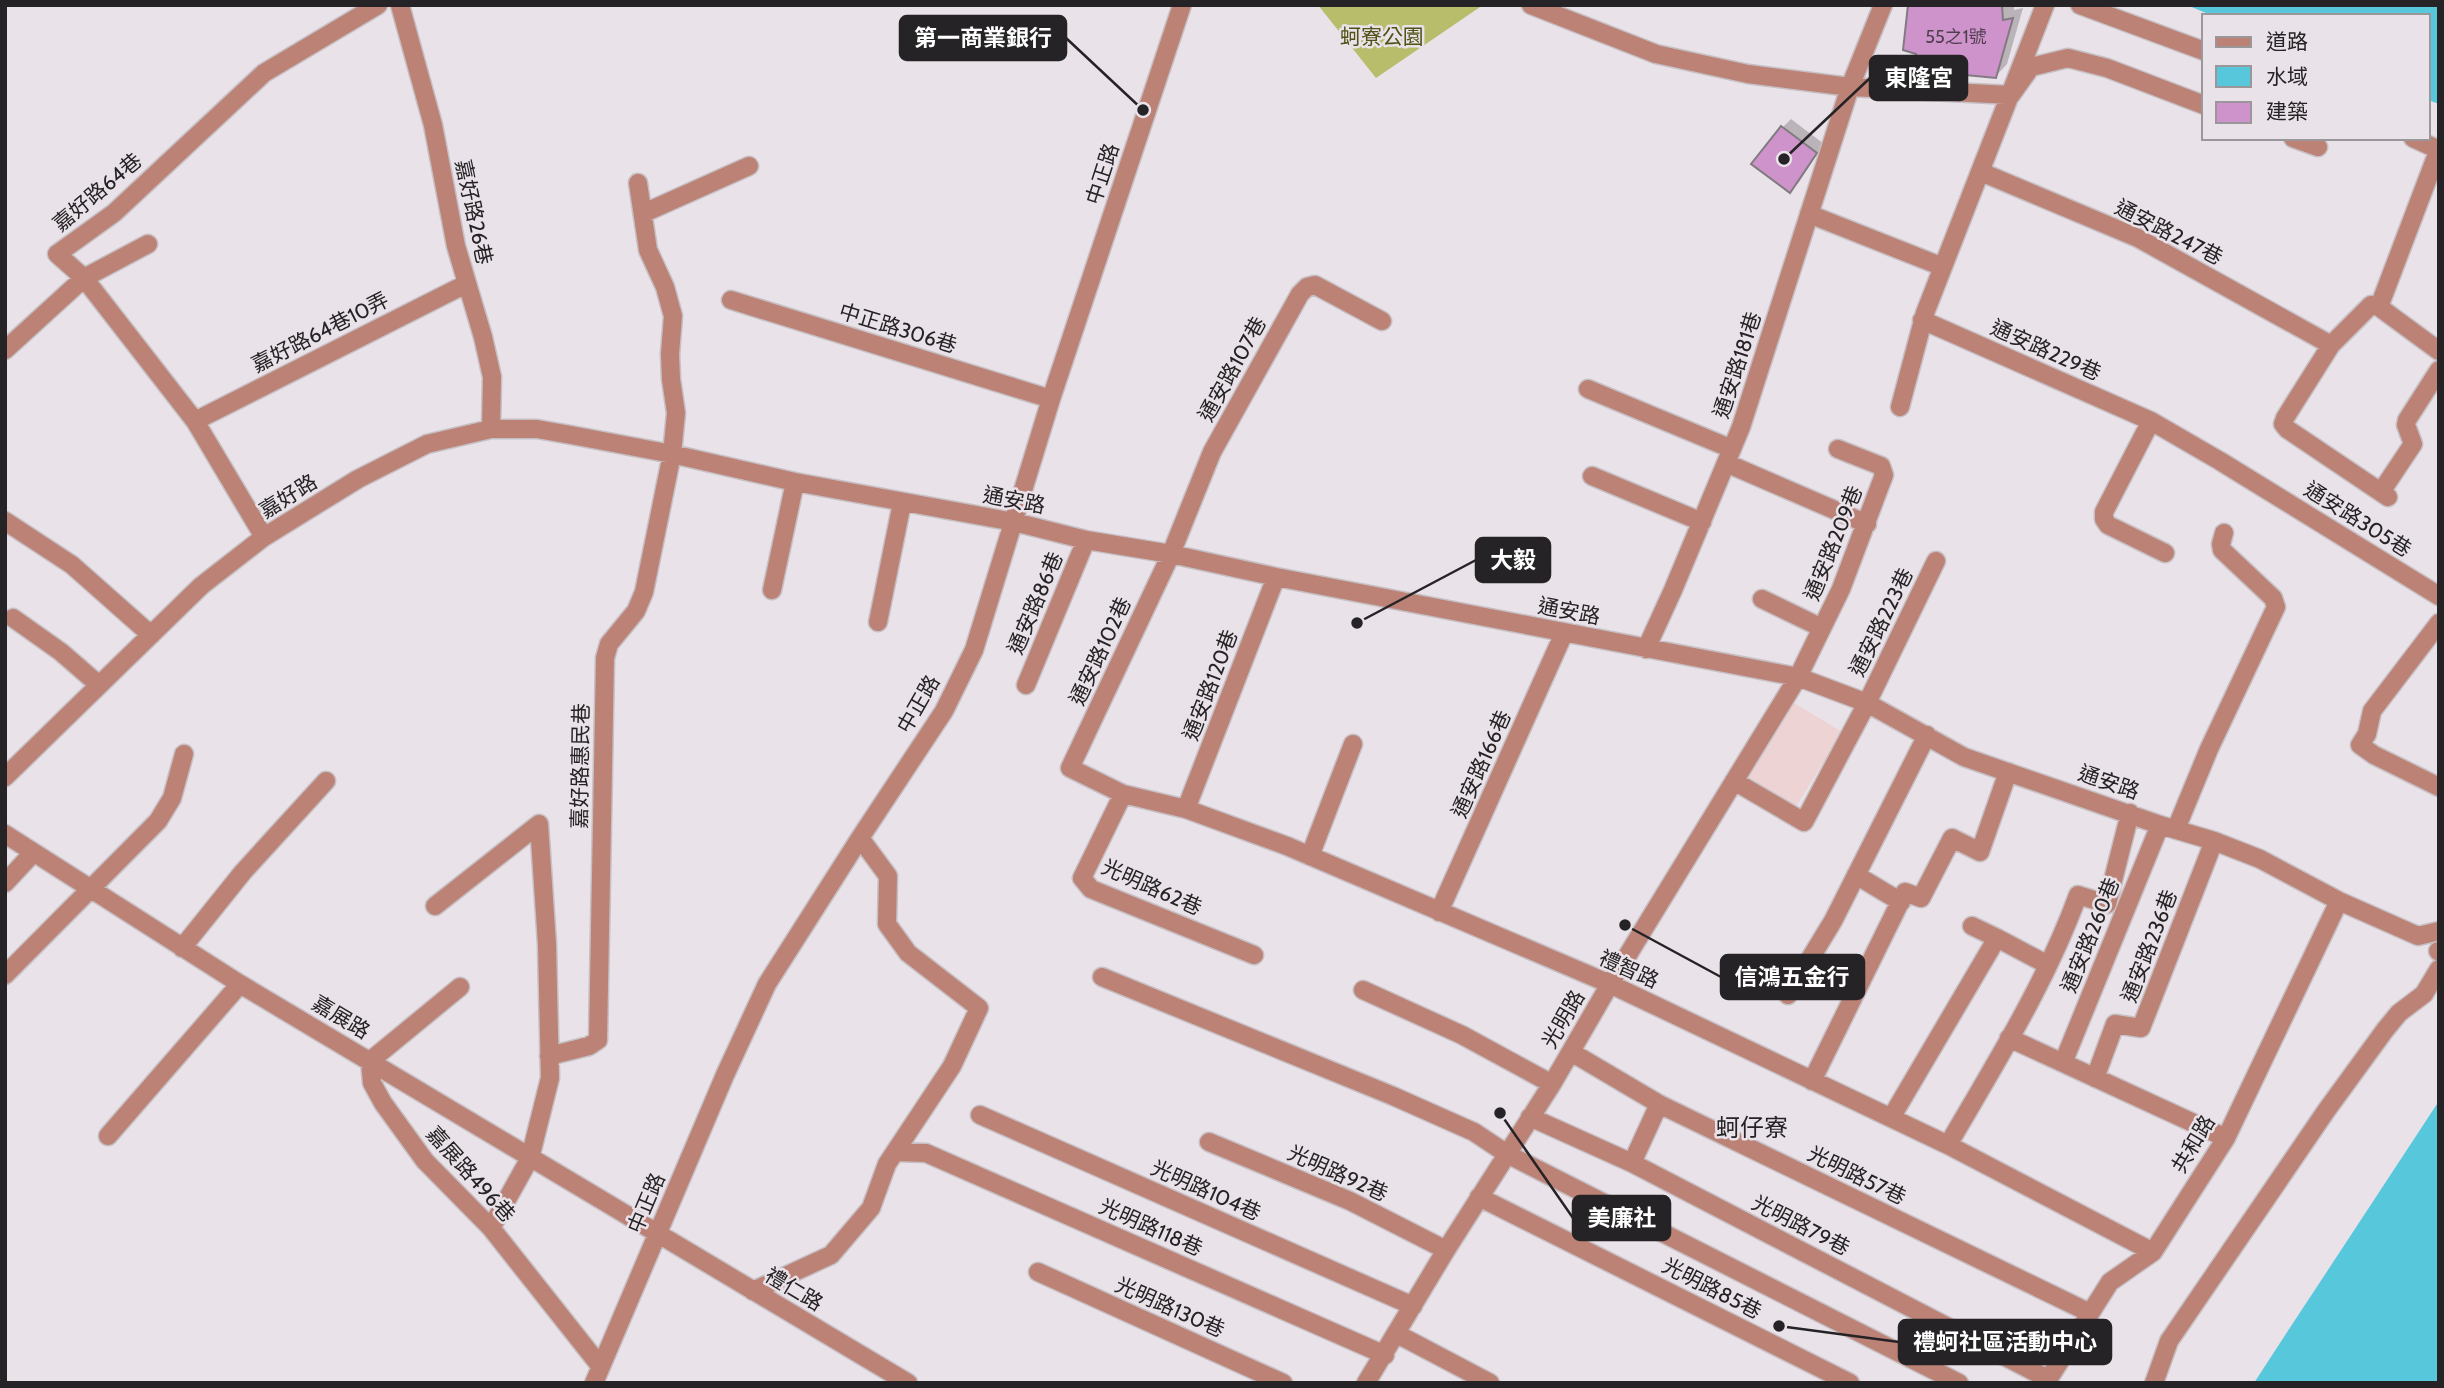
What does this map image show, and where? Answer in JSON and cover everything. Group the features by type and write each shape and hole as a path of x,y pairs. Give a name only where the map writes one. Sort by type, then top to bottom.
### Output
{"street":[{"name":"嘉好路64巷","path":"264,537 195,421 84,278 57,254 114,213 264,73 378,5"},
{"name":"嘉好路26巷","path":"400,5 433,125 456,246 492,377 491,429"},
{"name":"中正路","path":"598,1375 725,1075 767,984 950,699 974,650 1051,399 1182,5"},
{"name":"通安路181巷","path":"1646,649 1741,427 1850,88 1883,5"},
{"path":"1900,407 1922,320 2045,5"},
{"path":"2080,5 2202,50"},
{"path":"1532,6 1656,54 1748,74 1850,88 2011,95"},
{"path":"2011,95 2031,67 2068,58 2107,68 2202,104"},
{"path":"2298,140 2318,148"},
{"path":"2418,140 2439,149 2379,307 2439,351"},
{"path":"644,213 749,166"},
{"name":"通安路247巷","path":"1981,172 2138,238 2331,345"},
{"path":"638,183 648,250 665,287 673,316 670,366 676,413 672,454"},
{"path":"1809,214 1943,267"},
{"path":"5,350 84,278 148,244"},
{"name":"嘉好路64巷10弄","path":"195,421 466,284"},
{"name":"通安路107巷","path":"1171,554 1212,453 1300,294 1307,287 1315,285 1382,321"},
{"name":"中正路306巷","path":"731,300 1051,399"},
{"name":"通安路305巷","path":"2379,307 2371,305 2366,308 2331,345 2285,418 2283,424 2287,429 2385,495 2413,444 2406,425 2407,420 2439,370"},
{"name":"通安路229巷","path":"1922,320 2151,421"},
{"path":"1588,389 1867,524"},
{"path":"2151,421 2104,512 2104,519 2108,525 2165,553"},
{"name":"通安路305巷","path":"2151,421 2439,596"},
{"name":"嘉好路","path":"5,777 201,586 264,537 358,479 427,444 491,429 537,429 672,454"},
{"name":"通安路209巷","path":"1798,677 1841,589 1867,524 1884,470 1881,466 1838,449"},
{"name":"通安路","path":"672,454 795,482 1014,522 1086,540 1171,554 1564,634 1798,677 1867,703 1964,757 2260,859 2339,901 2418,936 2439,931"},
{"name":"嘉好路惠民巷","path":"549,1056 589,1046 598,1040 605,658 608,644 636,611 644,592 672,454"},
{"path":"1592,476 1702,522"},
{"path":"772,590 795,482"},
{"path":"878,622 902,503"},
{"path":"5,521 72,565 151,635"},
{"path":"2168,827 2209,749 2276,607 2273,598 2222,550 2224,533"},
{"name":"通安路86巷","path":"1026,685 1086,540"},
{"name":"通安路102巷","path":"1070,768 1171,554"},
{"name":"通安路223巷","path":"1734,781 1804,822 1867,703 1936,561"},
{"name":"通安路120巷","path":"1186,809 1276,577"},
{"path":"1762,599 1822,628"},
{"path":"13,618 61,652 99,685"},
{"path":"2439,624 2372,711 2367,734 2360,745 2374,755 2439,787"},
{"name":"通安路166巷","path":"1439,912 1564,634"},
{"name":"光明路","path":"1366,1383 1446,1250 1552,1084 1798,677"},
{"path":"1788,995 1833,921 1927,735"},
{"path":"1310,856 1353,744"},
{"path":"5,975 158,821 172,797 184,754"},
{"name":"禮智路","path":"1070,768 1123,794 1186,809 1310,856 1610,984 1948,1145 2153,1252"},
{"path":"1812,1081 1905,892 1921,898 1952,838 1980,852 2008,772"},
{"path":"182,948 243,872 326,781"},
{"name":"光明路62巷","path":"1123,794 1082,878 1086,884 1091,889 1254,955"},
{"path":"1948,1145 2048,965 2078,895 2107,904 2130,813"},
{"path":"435,906 539,824 547,944 550,1078 530,1158 491,1228"},
{"name":"通安路260巷","path":"2063,1063 2168,827"},
{"name":"嘉展路","path":"5,834 240,984 657,1233"},
{"path":"753,1291 831,1255 871,1208 887,1164 952,1066 979,1008 908,953 887,924 888,876 860,838"},
{"name":"通安路236巷","path":"2095,1078 2115,1024 2141,1028 2214,841"},
{"path":"5,883 33,853"},
{"path":"1856,875 1901,901"},
{"name":"共和路","path":"2047,1381 2110,1282 2153,1252 2226,1138 2339,901"},
{"path":"1972,926 2048,965"},
{"path":"1891,1118 1997,938"},
{"path":"2154,1383 2169,1340 2319,1122 2385,1030 2399,1013 2424,994 2439,969"},
{"path":"1102,977 1474,1132 1507,1154 1959,1383"},
{"path":"108,1136 240,984"},
{"path":"370,1061 460,987"},
{"path":"1363,990 1462,1035 1552,1084"},
{"path":"2009,1038 2226,1138"},
{"name":"光明路57巷","path":"1571,1052 1659,1104 2090,1313"},
{"name":"嘉展路496巷","path":"370,1061 373,1083 383,1103 412,1144 425,1161 491,1228 598,1375"},
{"path":"1632,1163 1659,1104"},
{"name":"光明路104巷","path":"980,1115 1413,1306"},
{"name":"光明路79巷","path":"1530,1117 1632,1163 2047,1381"},
{"name":"光明路92巷","path":"1209,1142 1350,1201 1446,1250"},
{"name":"光明路118巷","path":"896,1152 926,1153 1385,1355"},
{"name":"光明路85巷","path":"1479,1197 1849,1383"},
{"name":"禮仁路","path":"657,1233 908,1383"},
{"name":"光明路130巷","path":"1038,1272 1283,1383"},
{"path":"1397,1334 1490,1383"}],"shaded area":[{"path":"1794,703 1842,732 1794,810 1747,780"}],"green space":[{"name":"蚵寮公園","path":"1318,5 1483,5 1376,78"}],"water":[{"path":"2187,5 2439,5 2439,104 2430,101 2430,14 2208,14"},
{"path":"2439,1101 2439,1383 2254,1383 2280,1343"}],"building":[{"path":"1908,5 2002,5 2003,20 2013,18 1996,78 1913,70 1916,54 1903,50"},
{"path":"1781,126 1817,153 1790,193 1751,164"}],"place":[{"name":"第一商業銀行","path":"1143,110"},
{"name":"東隆宮","path":"1784,159"},
{"name":"大毅","path":"1357,623"},
{"name":"信鴻五金行","path":"1625,925"},
{"name":"美廉社","path":"1500,1113"},
{"name":"禮蚵社區活動中心","path":"1779,1326"}],"district":[{"name":"蚵仔寮","path":"1752,1127"}]}
